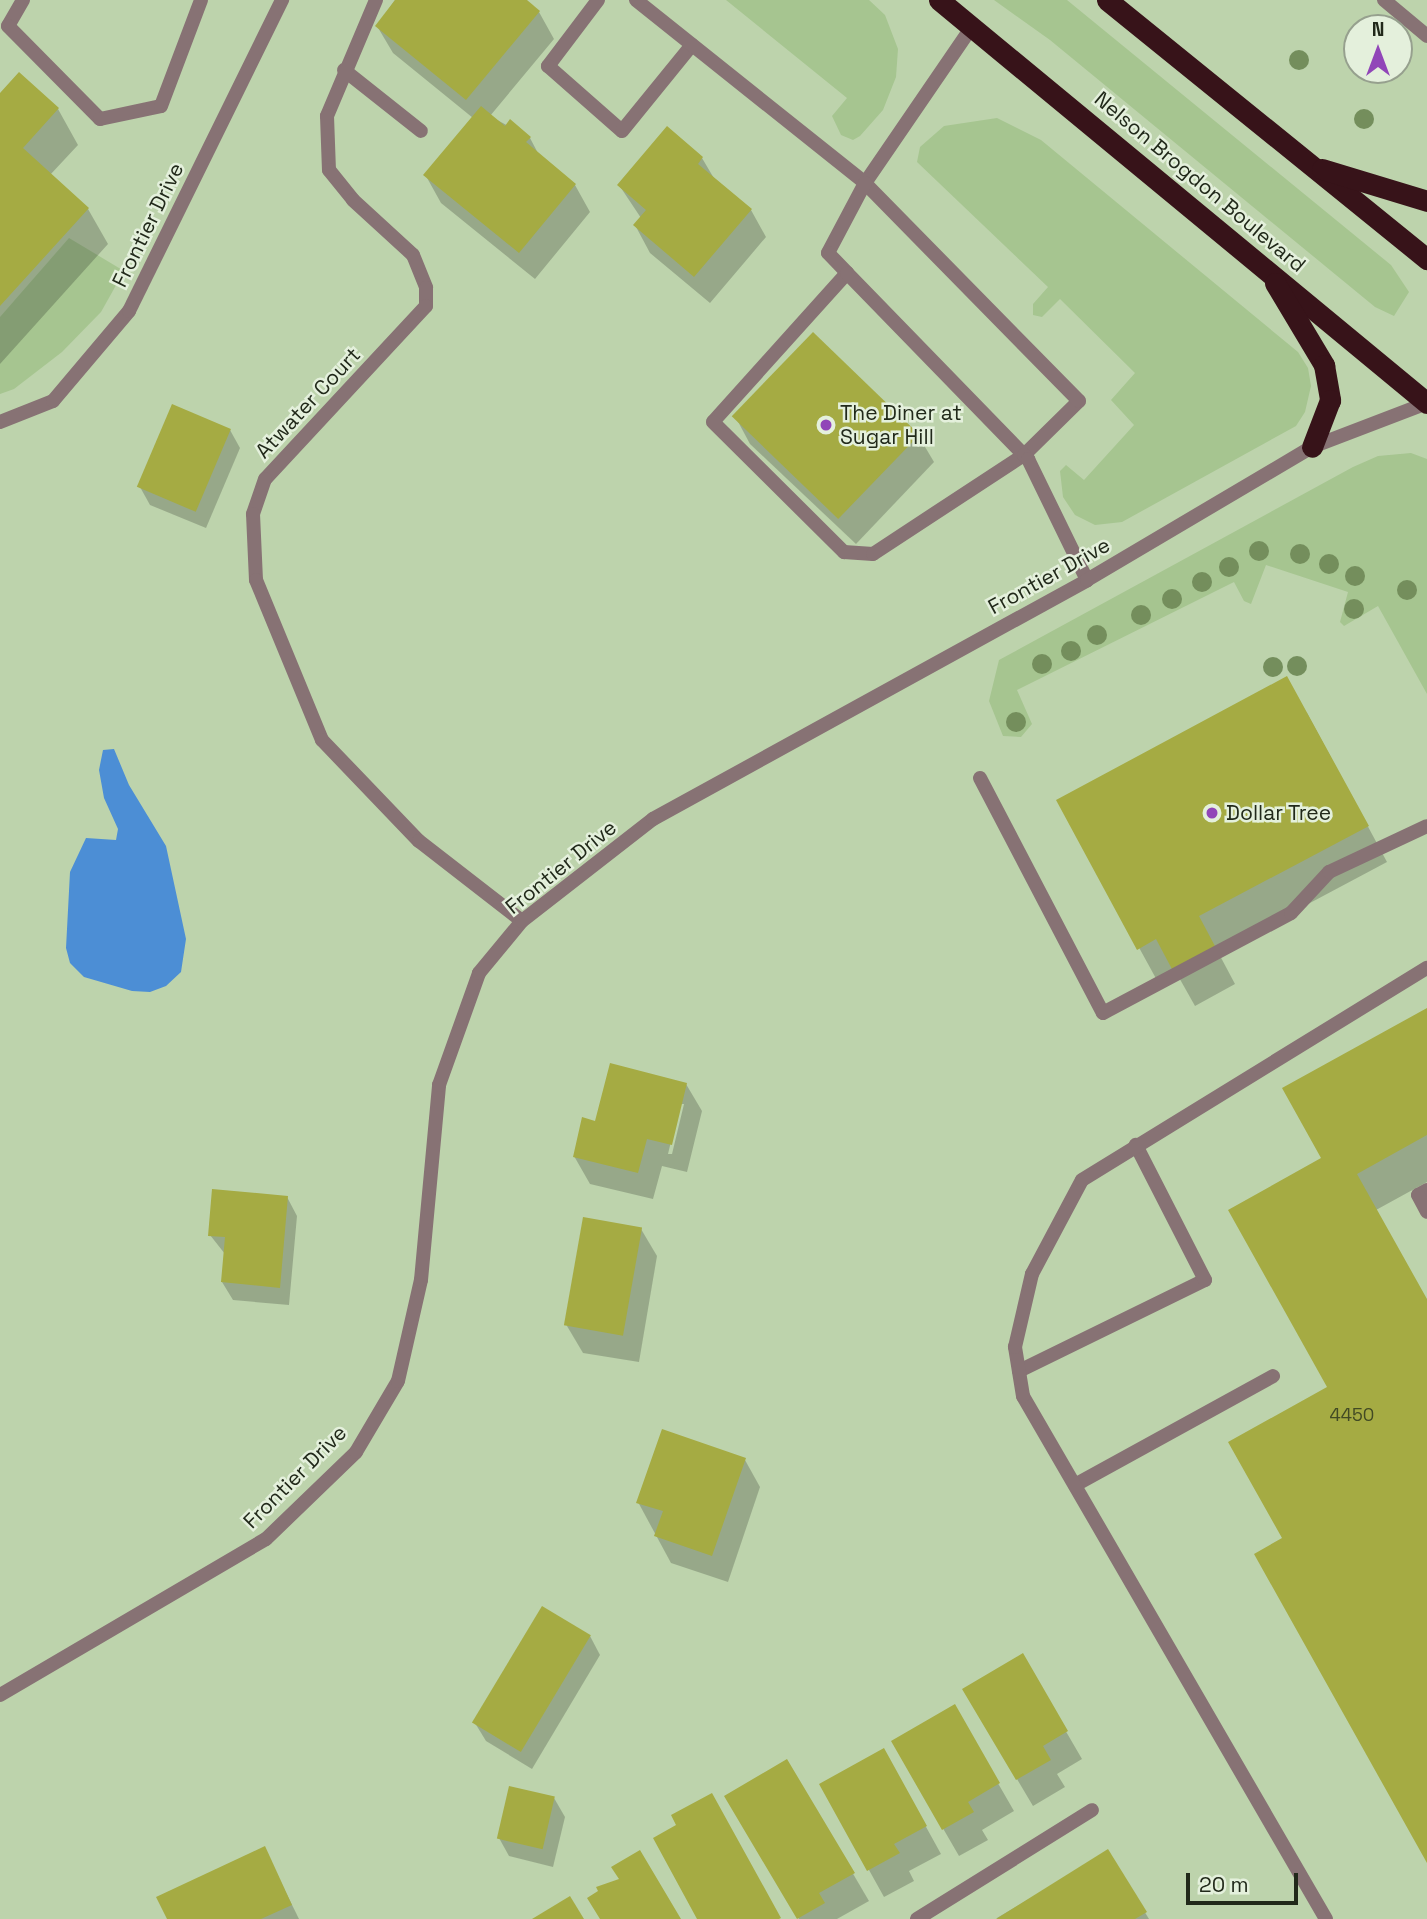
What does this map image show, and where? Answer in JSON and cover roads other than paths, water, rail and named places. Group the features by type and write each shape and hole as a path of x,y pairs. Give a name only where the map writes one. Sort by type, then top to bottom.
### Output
{"highway":[{"name":"Nelson Brogdon Boulevard","path":"939,0 1265,266 1427,403"},
{"path":"1107,0 1427,259"},
{"path":"1310,165 1427,201"},
{"path":"1265,266 1324,365 1330,400 1312,447"}],"street":[{"path":"23,0 8,26 100,120 160,106 201,0"},
{"name":"Frontier Drive","path":"0,422 53,401 129,311 282,0"},
{"name":"Atwater Court","path":"376,0 344,70 327,116 329,170 353,200 413,255 426,288 426,306 265,479 253,514 256,580 322,740 419,841 522,921"},
{"path":"598,0 548,66 622,131 692,46"},
{"path":"636,0 865,183 1079,401 1024,455 873,554 844,552 713,422 847,273"},
{"path":"1384,0 1427,36"},
{"path":"972,27 865,183 828,253 1024,455 1087,580"},
{"path":"344,70 421,131"},
{"name":"Frontier Drive","path":"0,1695 266,1539 356,1452 398,1381 421,1280 439,1085 479,973 522,921 653,819 1087,580 1312,447 1427,403"},
{"path":"980,778 1102,1013 1291,913 1329,872 1427,826"},
{"path":"1326,1919 1023,1396 1015,1347 1032,1274 1082,1180 1427,968"},
{"path":"1019,1371 1205,1280 1136,1145"},
{"path":"1427,1190 1418,1195 1427,1212"},
{"path":"1075,1485 1273,1376"},
{"path":"917,1919 1092,1810"}],"water":[{"path":"114,749 129,785 166,846 186,939 181,972 166,986 150,992 132,991 84,977 70,963 66,948 70,872 86,838 116,840 118,829 104,798 99,770 103,750"}],"place":[{"name":"The Diner at Sugar Hill","path":"826,425"},
{"name":"Dollar Tree","path":"1212,813"}]}
